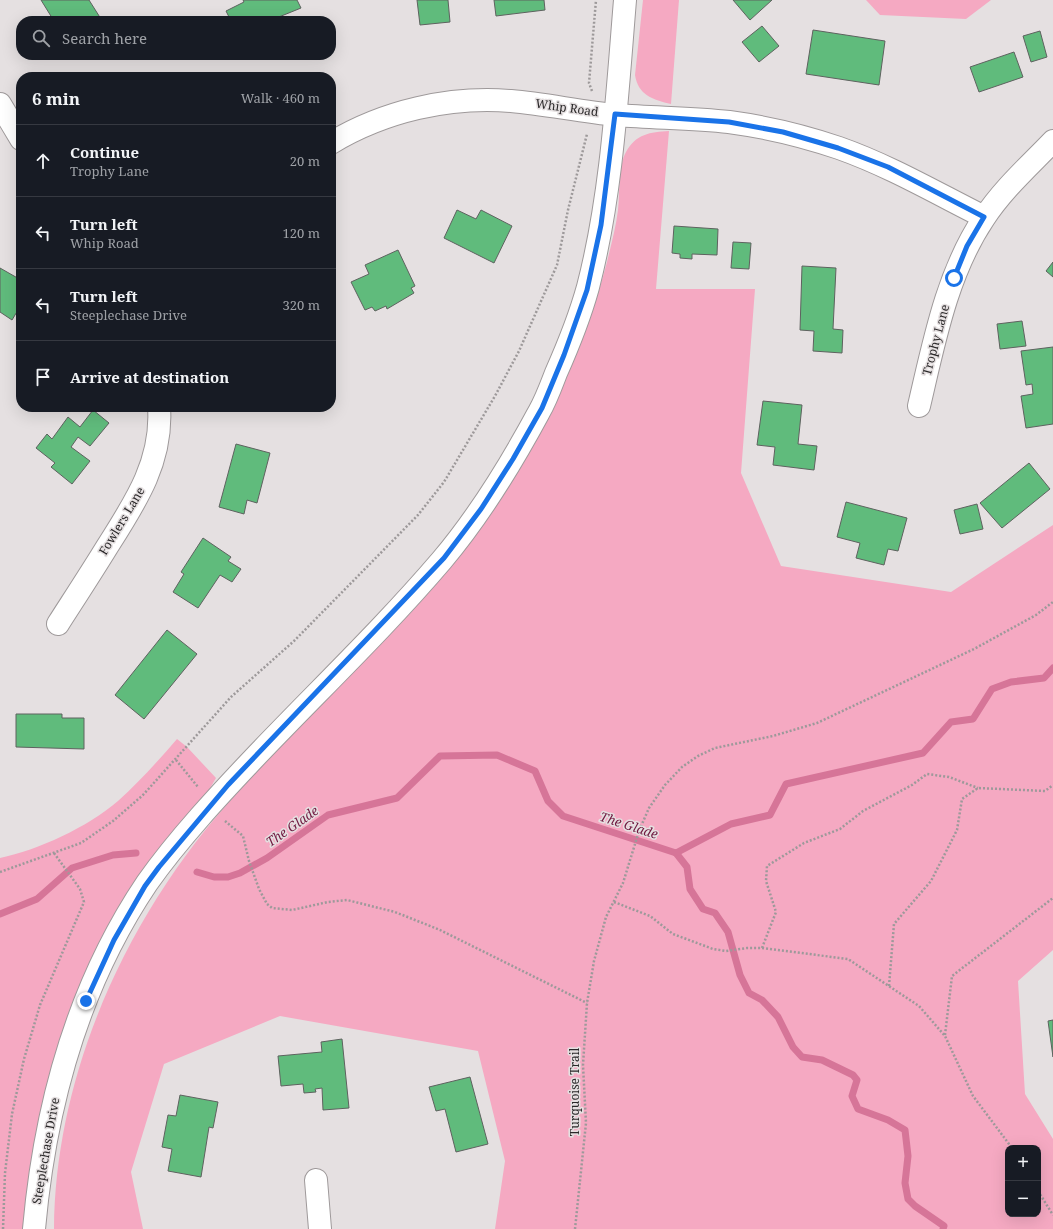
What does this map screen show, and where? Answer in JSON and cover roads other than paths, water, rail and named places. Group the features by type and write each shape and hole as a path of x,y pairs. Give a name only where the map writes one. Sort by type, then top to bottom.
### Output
{"street":[{"name":"Steeplechase Drive","path":"34,1229 39,1178 49,1116 65,1058 86,1001 114,940 145,886 159,867 228,785 444,558 481,509 542,408 564,355 587,290 601,225 615,114 625,0"},
{"name":"Whip Road","path":"336,140 350,132 388,116 427,106 469,101 510,101 615,114 729,122 783,132 838,148 888,167 984,217"},
{"path":"0,104 16,130"},
{"name":"Trophy Lane","path":"919,406 935,339 954,278 967,246 984,217 1000,195 1053,141"},
{"name":"Fowlers Lane","path":"58,624 134,504 148,477 157,450 159,412"},
{"path":"316,1180 320,1229"}],"waterway":[{"name":"The Glade","path":"197,872 214,877 228,877 240,873 267,858 328,815 397,798 440,756 497,755 535,771 548,801 563,816 676,853 731,824 770,815 786,784 923,753 951,722 973,719 992,689 1011,682 1044,678 1053,668"},
{"name":"The Glade","path":"0,914 37,899 72,868 113,855 136,853"},
{"path":"676,853 687,867 690,889 703,909 715,913 728,932 740,975 749,993 762,1000 778,1017 793,1047 802,1057 822,1060 853,1075 857,1080 852,1096 858,1109 888,1120 905,1130 908,1156 905,1183 908,1199 915,1206 944,1226 943,1229"}]}
